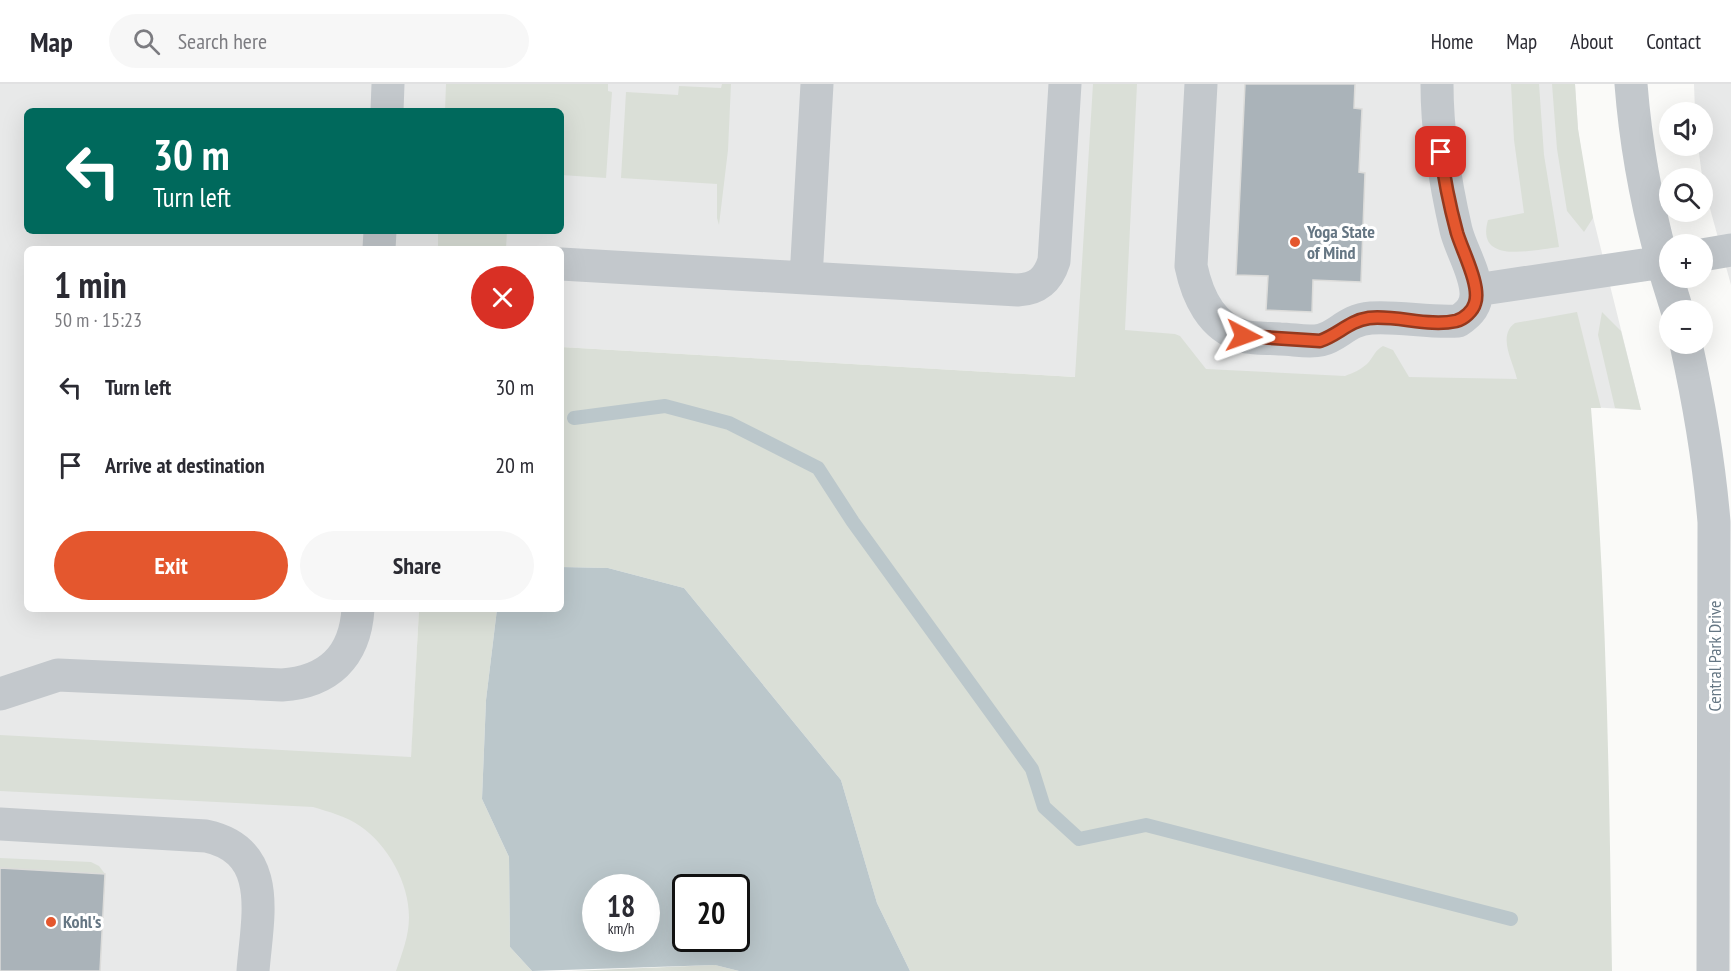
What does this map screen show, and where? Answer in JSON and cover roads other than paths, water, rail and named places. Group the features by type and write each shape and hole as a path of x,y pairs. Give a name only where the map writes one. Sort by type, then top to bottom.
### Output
{"street":[{"path":"387,108 388,84"},
{"path":"806,278 817,84"},
{"path":"564,264 1030,289 1042,283 1050,274 1054,261 1065,84"},
{"path":"1201,84 1191,266 1195,286 1204,305 1228,329 1244,336 1320,341 1329,338 1356,320 1458,321 1469,314 1476,303 1476,290 1457,233 1444,174 1437,84"},
{"path":"1631,84 1635,136 1646,200 1659,242"},
{"path":"1713,253 1731,249"},
{"path":"1476,290 1659,263"},
{"name":"Central Park Drive","path":"1688,354 1710,467 1714,522 1723,789 1713,971"},
{"path":"0,694 58,675 300,684 317,678 332,668 345,654 354,636 358,612"},
{"path":"0,824 206,836 234,847 245,856 258,884 254,971"}],"waterway":[{"path":"574,418 665,406 729,423 818,468 853,522 1032,769 1044,807 1079,839 1146,825 1511,919"}],"place":[{"name":"Yoga State of Mind","path":"1295,242"},
{"name":"Kohl's","path":"51,922"}]}
